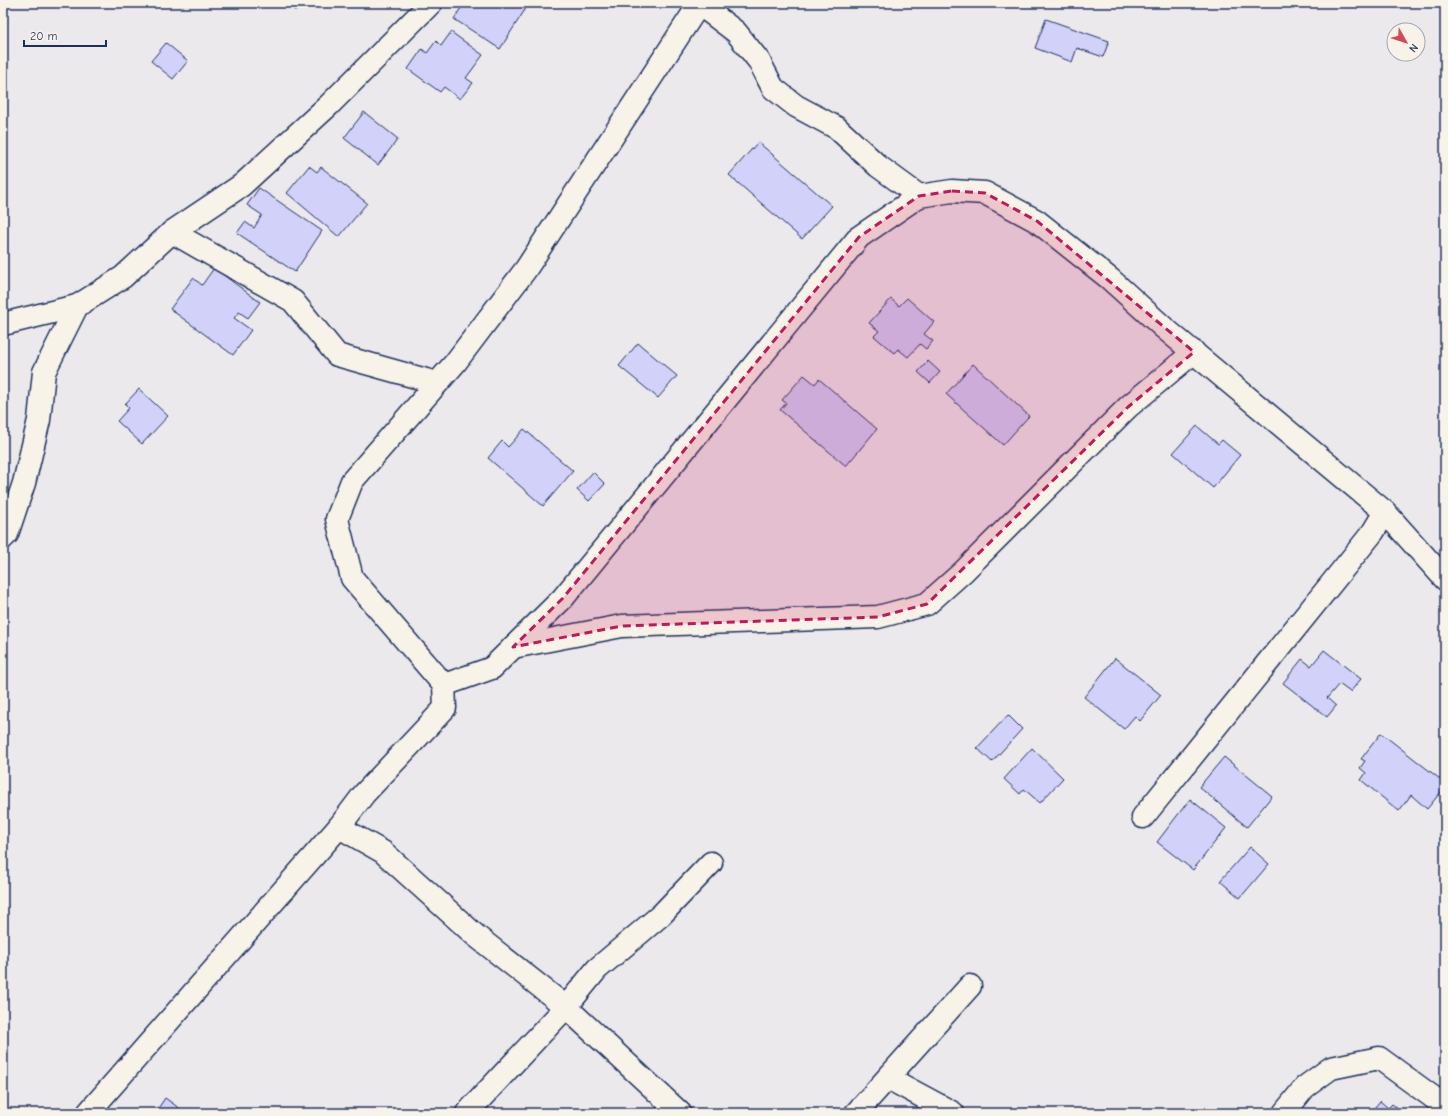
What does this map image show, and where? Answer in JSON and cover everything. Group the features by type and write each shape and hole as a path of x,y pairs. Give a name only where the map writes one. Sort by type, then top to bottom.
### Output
{"street":[{"path":"3,324 77,306 122,277 172,232 242,185 330,105 431,3"},
{"path":"88,1113 339,827 364,794 444,708 444,685 352,578 337,519 352,481 455,363 526,269 700,3 736,32 759,60 773,88 796,106 837,128 878,166 919,196"},
{"path":"444,685 492,668 563,598 859,237 919,196 952,191 985,193 1037,221 1110,279 1194,352 1385,512 1445,578"},
{"path":"172,232 293,301 337,355 437,383"},
{"path":"3,538 7,534 24,483 39,420 44,372 77,306"},
{"path":"513,647 622,626 878,617 927,604 964,571 1128,407 1194,352"},
{"path":"1143,817 1373,532 1385,512"},
{"path":"339,827 383,852 475,935 566,1006 680,1113"},
{"path":"467,1113 566,1006 596,969 661,915 711,862"},
{"path":"856,1113 970,986"},
{"path":"1284,1113 1305,1087 1331,1068 1379,1058 1445,1106"},
{"path":"888,1078 953,1113"}],"highlighted area":[{"path":"952,191 985,193 1037,221 1194,352 1128,407 927,604 878,617 622,626 513,647 563,598 859,237 919,196"}],"building":[{"path":"285,3 301,3 296,11"},
{"path":"464,3 518,3 526,8 500,49 454,19"},
{"path":"1046,19 1109,41 1103,57 1077,48 1072,62 1035,48"},
{"path":"451,32 483,55 466,78 473,83 460,99 444,87 440,92 408,69 422,49 427,53 436,41 441,46"},
{"path":"166,43 188,61 173,79 151,61"},
{"path":"364,112 398,139 378,165 344,138"},
{"path":"758,142 832,206 802,239 729,175"},
{"path":"309,166 317,172 321,167 367,203 339,237 287,193"},
{"path":"259,188 322,231 295,272 237,233 245,222 254,228 262,215 247,205"},
{"path":"214,268 260,302 248,318 239,312 234,318 251,330 233,355 170,309 193,278 202,285"},
{"path":"907,298 934,322 924,334 933,341 926,349 920,344 908,357 898,349 894,353 874,336 879,331 869,323 891,299 899,306"},
{"path":"638,343 677,376 658,398 619,366"},
{"path":"928,361 940,372 930,383 918,372"},
{"path":"973,364 1029,416 1003,445 946,394"},
{"path":"804,375 815,384 819,379 877,429 846,466 780,410 786,403 782,400"},
{"path":"139,389 168,416 142,444 117,421 129,408 125,404"},
{"path":"1197,426 1218,444 1222,440 1240,455 1213,488 1173,453"},
{"path":"524,429 573,471 543,506 488,458 502,441 508,447"},
{"path":"593,472 605,484 589,501 577,490"},
{"path":"1324,650 1361,679 1350,692 1339,684 1327,698 1336,706 1327,717 1283,683 1302,659 1311,666"},
{"path":"1115,658 1161,695 1140,721 1135,716 1124,729 1084,697"},
{"path":"1008,715 1022,729 992,762 977,748"},
{"path":"1381,733 1445,783 1445,787 1427,809 1411,795 1399,811 1361,780 1366,773 1360,768 1365,761 1361,759"},
{"path":"1032,748 1063,778 1040,803 1024,789 1020,794 1004,779"},
{"path":"1224,757 1272,796 1247,827 1199,787"},
{"path":"1190,799 1226,828 1193,870 1157,842"},
{"path":"1250,847 1269,864 1240,898 1220,881"},
{"path":"165,1098 186,1113 155,1113"},
{"path":"1380,1101 1388,1108 1392,1104 1403,1113 1370,1113"}]}
